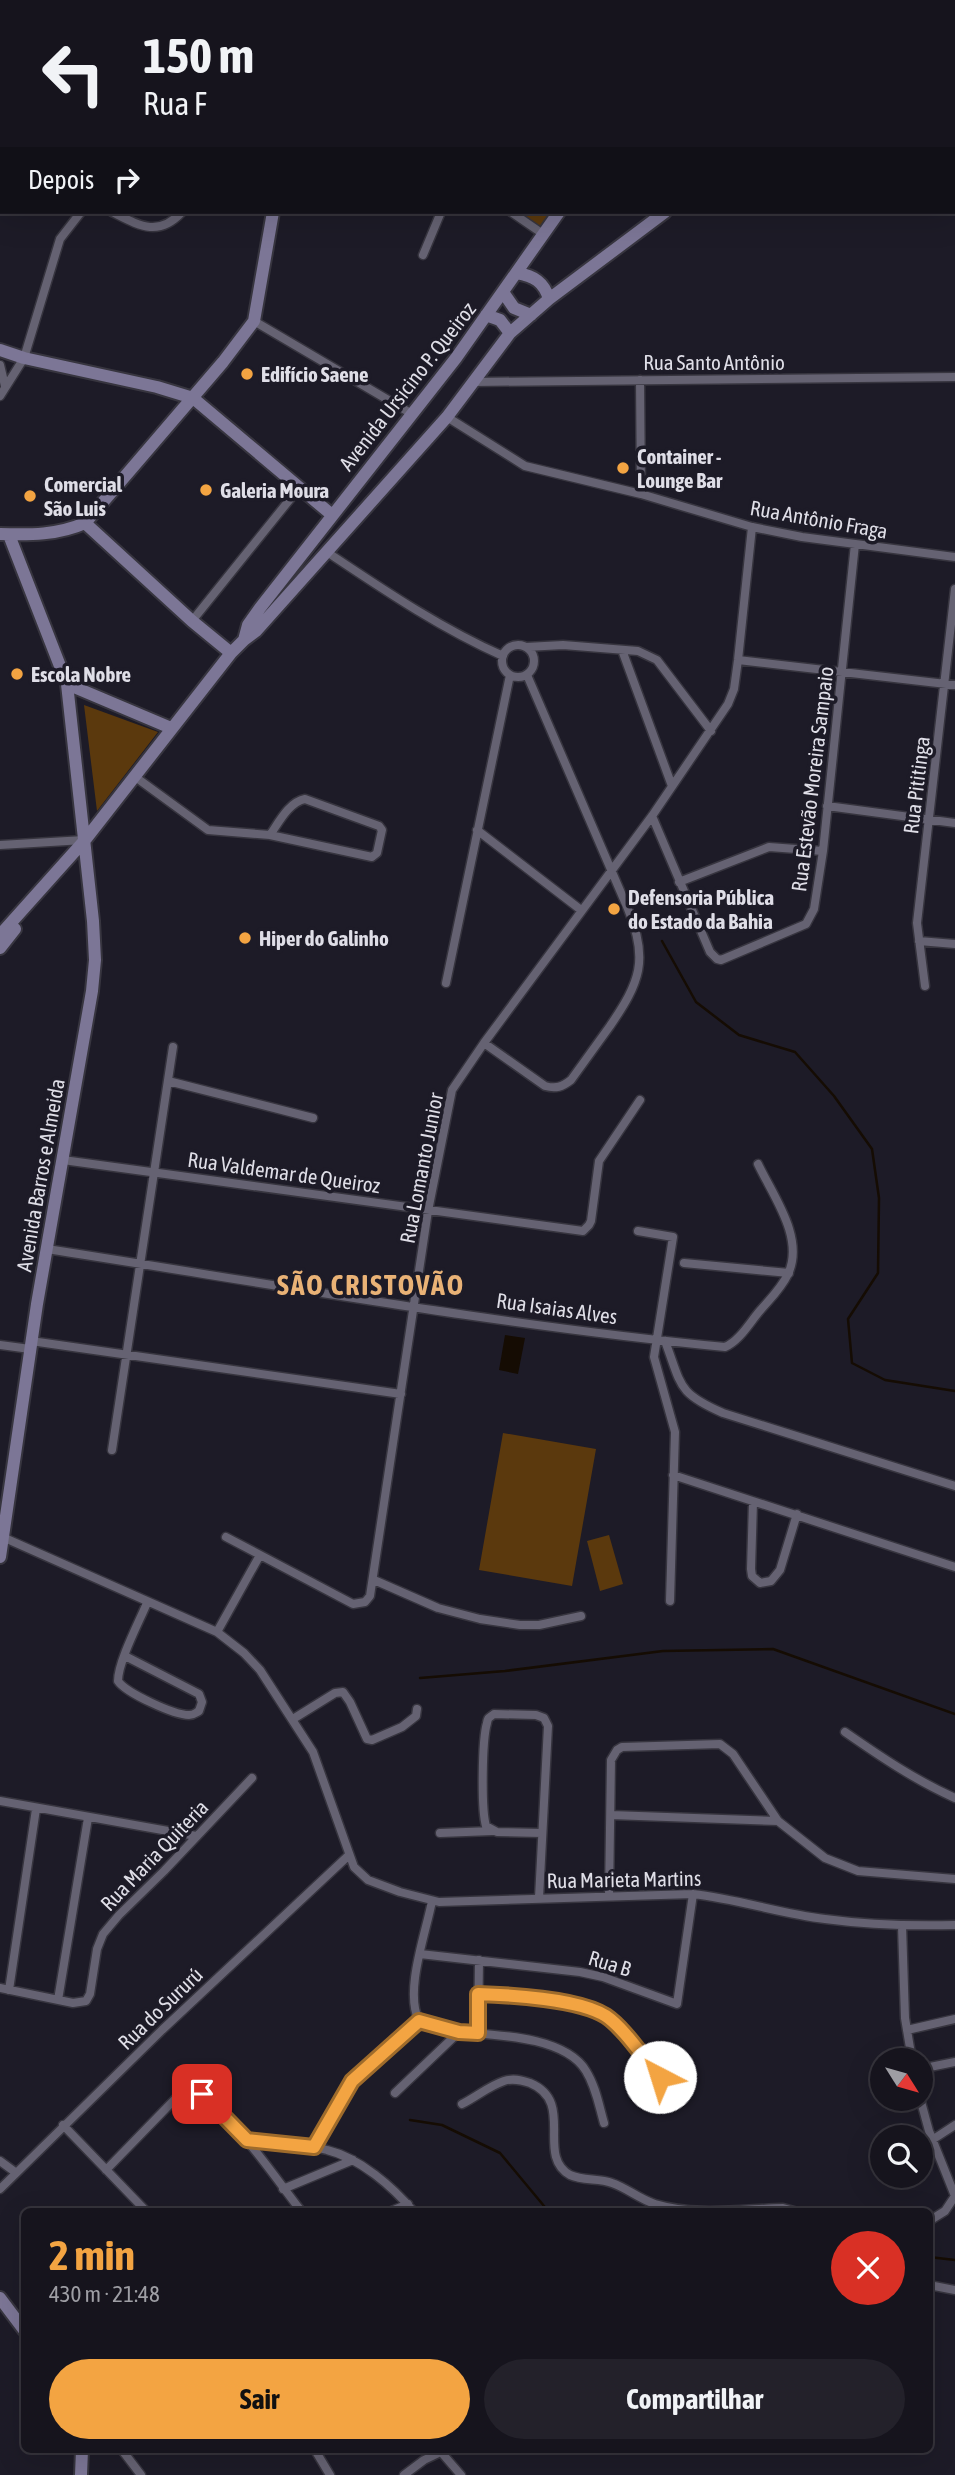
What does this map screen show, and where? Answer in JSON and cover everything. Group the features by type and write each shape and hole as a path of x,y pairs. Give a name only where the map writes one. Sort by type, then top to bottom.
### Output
{"street":[{"path":"0,396 24,358 54,254 67,228 79,214"},
{"path":"116,214 149,228 169,223 180,214"},
{"path":"4,535 52,534 68,531 85,523 223,362 254,321 273,214"},
{"path":"424,255 440,214"},
{"path":"514,214 543,234"},
{"name":"Avenida Ursicino P. Queiroz","path":"243,640 248,625 412,414 558,214"},
{"name":"Avenida Ursicino P. Queiroz","path":"243,640 256,631 447,416 510,333 662,214"},
{"path":"503,292 514,308 540,307 541,283 517,273"},
{"path":"486,315 500,320 510,333"},
{"path":"254,321 412,414"},
{"path":"0,350 24,358 131,380 192,398 332,515"},
{"path":"0,365 5,386"},
{"name":"Rua Santo Antônio","path":"473,382 955,377"},
{"path":"640,380 641,494"},
{"name":"Rua Antônio Fraga","path":"447,416 525,466 641,494 752,527 955,557"},
{"path":"192,621 299,488"},
{"path":"85,523 231,653"},
{"path":"752,527 738,660 950,684"},
{"name":"Avenida Barros e Almeida","path":"0,1558 31,1345 92,991 95,960 85,840 67,684 4,535"},
{"name":"Rua Estevão Moreira Sampaio","path":"679,882 709,952 717,960 806,924 814,909 843,673 855,544"},
{"path":"327,552 438,623 503,656"},
{"name":"Rua Pititinga","path":"925,986 917,923 929,819 950,684 955,589"},
{"path":"0,935 85,840 243,640"},
{"path":"526,646 535,660 531,671 521,677 510,675 503,667 503,656 506,650 515,645 563,645 638,651 657,660 710,731"},
{"path":"621,650 672,786"},
{"name":"Rua Lomanto Junior","path":"260,1556 354,1604 365,1602 370,1597 428,1211 452,1090 652,816 728,705 734,689 738,660"},
{"path":"446,983 510,675"},
{"path":"484,1043 545,1086 563,1087 572,1080 629,998 638,976 640,958 637,931 527,675"},
{"path":"67,684 172,728"},
{"path":"134,776 208,830 270,835 372,857 377,853 382,830 379,826 304,799 290,808 270,835"},
{"path":"827,806 955,822"},
{"path":"652,816 679,882 769,847 822,851"},
{"path":"477,830 582,910"},
{"path":"0,845 85,840"},
{"path":"0,948 48,883"},
{"path":"919,942 955,944"},
{"path":"112,1450 173,1047"},
{"path":"168,1081 313,1118"},
{"name":"Rua Valdemar de Queiroz","path":"62,1160 583,1231 591,1221 599,1161 640,1100"},
{"path":"684,1263 789,1273 793,1245 789,1228 758,1164"},
{"path":"638,1231 673,1237 660,1341 654,1357 676,1432 670,1601"},
{"name":"Rua Isaias Alves","path":"47,1249 415,1306 660,1341 725,1347 781,1286 789,1273"},
{"path":"660,1341 683,1388 699,1403 723,1413 955,1486"},
{"path":"0,1345 31,1345 126,1356 401,1394"},
{"path":"673,1475 955,1567"},
{"path":"753,1502 751,1569 752,1576 760,1583 771,1581 780,1570 797,1514"},
{"path":"2,1537 217,1632 251,1660 293,1719 317,1763 348,1856"},
{"path":"217,1632 260,1556 226,1537"},
{"path":"374,1580 438,1608 480,1619 539,1625 581,1616"},
{"path":"125,1656 199,1694 202,1702 199,1711 192,1715 179,1713 124,1688 118,1677 125,1656 147,1603"},
{"path":"293,1719 335,1693 343,1692 367,1739 372,1740 409,1723 416,1716 417,1709"},
{"path":"492,1831 485,1826 484,1820 484,1762 488,1720 494,1714 536,1715 544,1718 548,1726 539,1898"},
{"path":"845,1732 887,1762 922,1783 955,1798"},
{"path":"609,1896 611,1760 622,1747 720,1744 733,1754 778,1821 825,1858 858,1871 955,1879"},
{"name":"Rua Maria Quiteria","path":"4,1989 78,2003 86,2000 90,1994 97,1949 103,1934 252,1778"},
{"path":"0,1801 196,1836"},
{"path":"4,1989 36,1809"},
{"path":"611,1815 778,1821"},
{"path":"58,2000 88,1818"},
{"path":"440,1833 542,1833"},
{"name":"Rua Marieta Martins","path":"348,1856 363,1877 432,1901 693,1894 823,1919 902,1926 955,1926"},
{"name":"Rua do Sururú","path":"0,2189 63,2124 348,1856"},
{"name":"Rua B","path":"420,1954 580,1972 603,1977 677,2004 693,1894"},
{"path":"432,1901 414,1981 416,2015 419,2021 459,2032 538,2042 561,2050 586,2070 604,2123"},
{"path":"902,1926 910,2048"},
{"path":"478,2033 480,1960"},
{"path":"478,1994 537,1998 599,2013 616,2025 660,2077"},
{"path":"907,2030 955,2019"},
{"path":"314,2147 352,2081 419,2021"},
{"path":"395,2093 459,2032"},
{"path":"933,2066 955,2062"},
{"path":"461,2104 505,2081 515,2079 538,2087 547,2095 554,2112 553,2145 564,2169 572,2176 608,2181 642,2199 671,2208"},
{"path":"106,2170 180,2094 189,2089 202,2094 247,2140 299,2208"},
{"path":"63,2124 143,2208"},
{"path":"933,2139 955,2125"},
{"path":"247,2140 314,2147 343,2155 353,2160 411,2208"},
{"path":"933,2142 955,2196 945,2211 933,2218"},
{"path":"283,2189 353,2160"},
{"path":"0,2161 15,2172"},
{"path":"398,2208 408,2204"},
{"path":"933,2286 955,2290"},
{"path":"0,2298 21,2326"},
{"path":"81,2475 82,2453"},
{"path":"125,2453 141,2475"},
{"path":"316,2453 330,2475"},
{"path":"404,2475 436,2453"},
{"path":"441,2453 461,2475"}],"shaded area":[{"path":"515,214 558,214 543,234"},
{"path":"84,705 158,732 97,811"},
{"path":"505,1335 525,1338 518,1374 499,1370"},
{"path":"503,1433 596,1449 572,1586 479,1570"},
{"path":"609,1535 623,1584 600,1591 587,1541"}],"waterway":[{"path":"662,941 696,1002 739,1035 795,1052 834,1096 872,1149 879,1198 878,1273 848,1319 852,1363 885,1380 955,1391"},
{"path":"420,1678 505,1671 663,1651 773,1649 955,1714"},
{"path":"410,2120 442,2125 500,2153 546,2208"},
{"path":"933,2257 955,2260"}],"place":[{"name":"Edifício Saene","path":"247,374"},
{"name":"Container - Lounge Bar","path":"623,468"},
{"name":"Galeria Moura","path":"206,490"},
{"name":"Comercial São Luis","path":"30,496"},
{"name":"Escola Nobre","path":"17,674"},
{"name":"Defensoria Pública do Estado da Bahia","path":"614,909"},
{"name":"Hiper do Galinho","path":"245,938"}],"district":[{"name":"SÃO CRISTOVÃO","path":"371,1285"}],"route":[{"path":"202,2094 247,2140 314,2147 352,2081 419,2021 459,2032 478,2033 478,1994 537,1998 606,2016 660,2077"}]}
